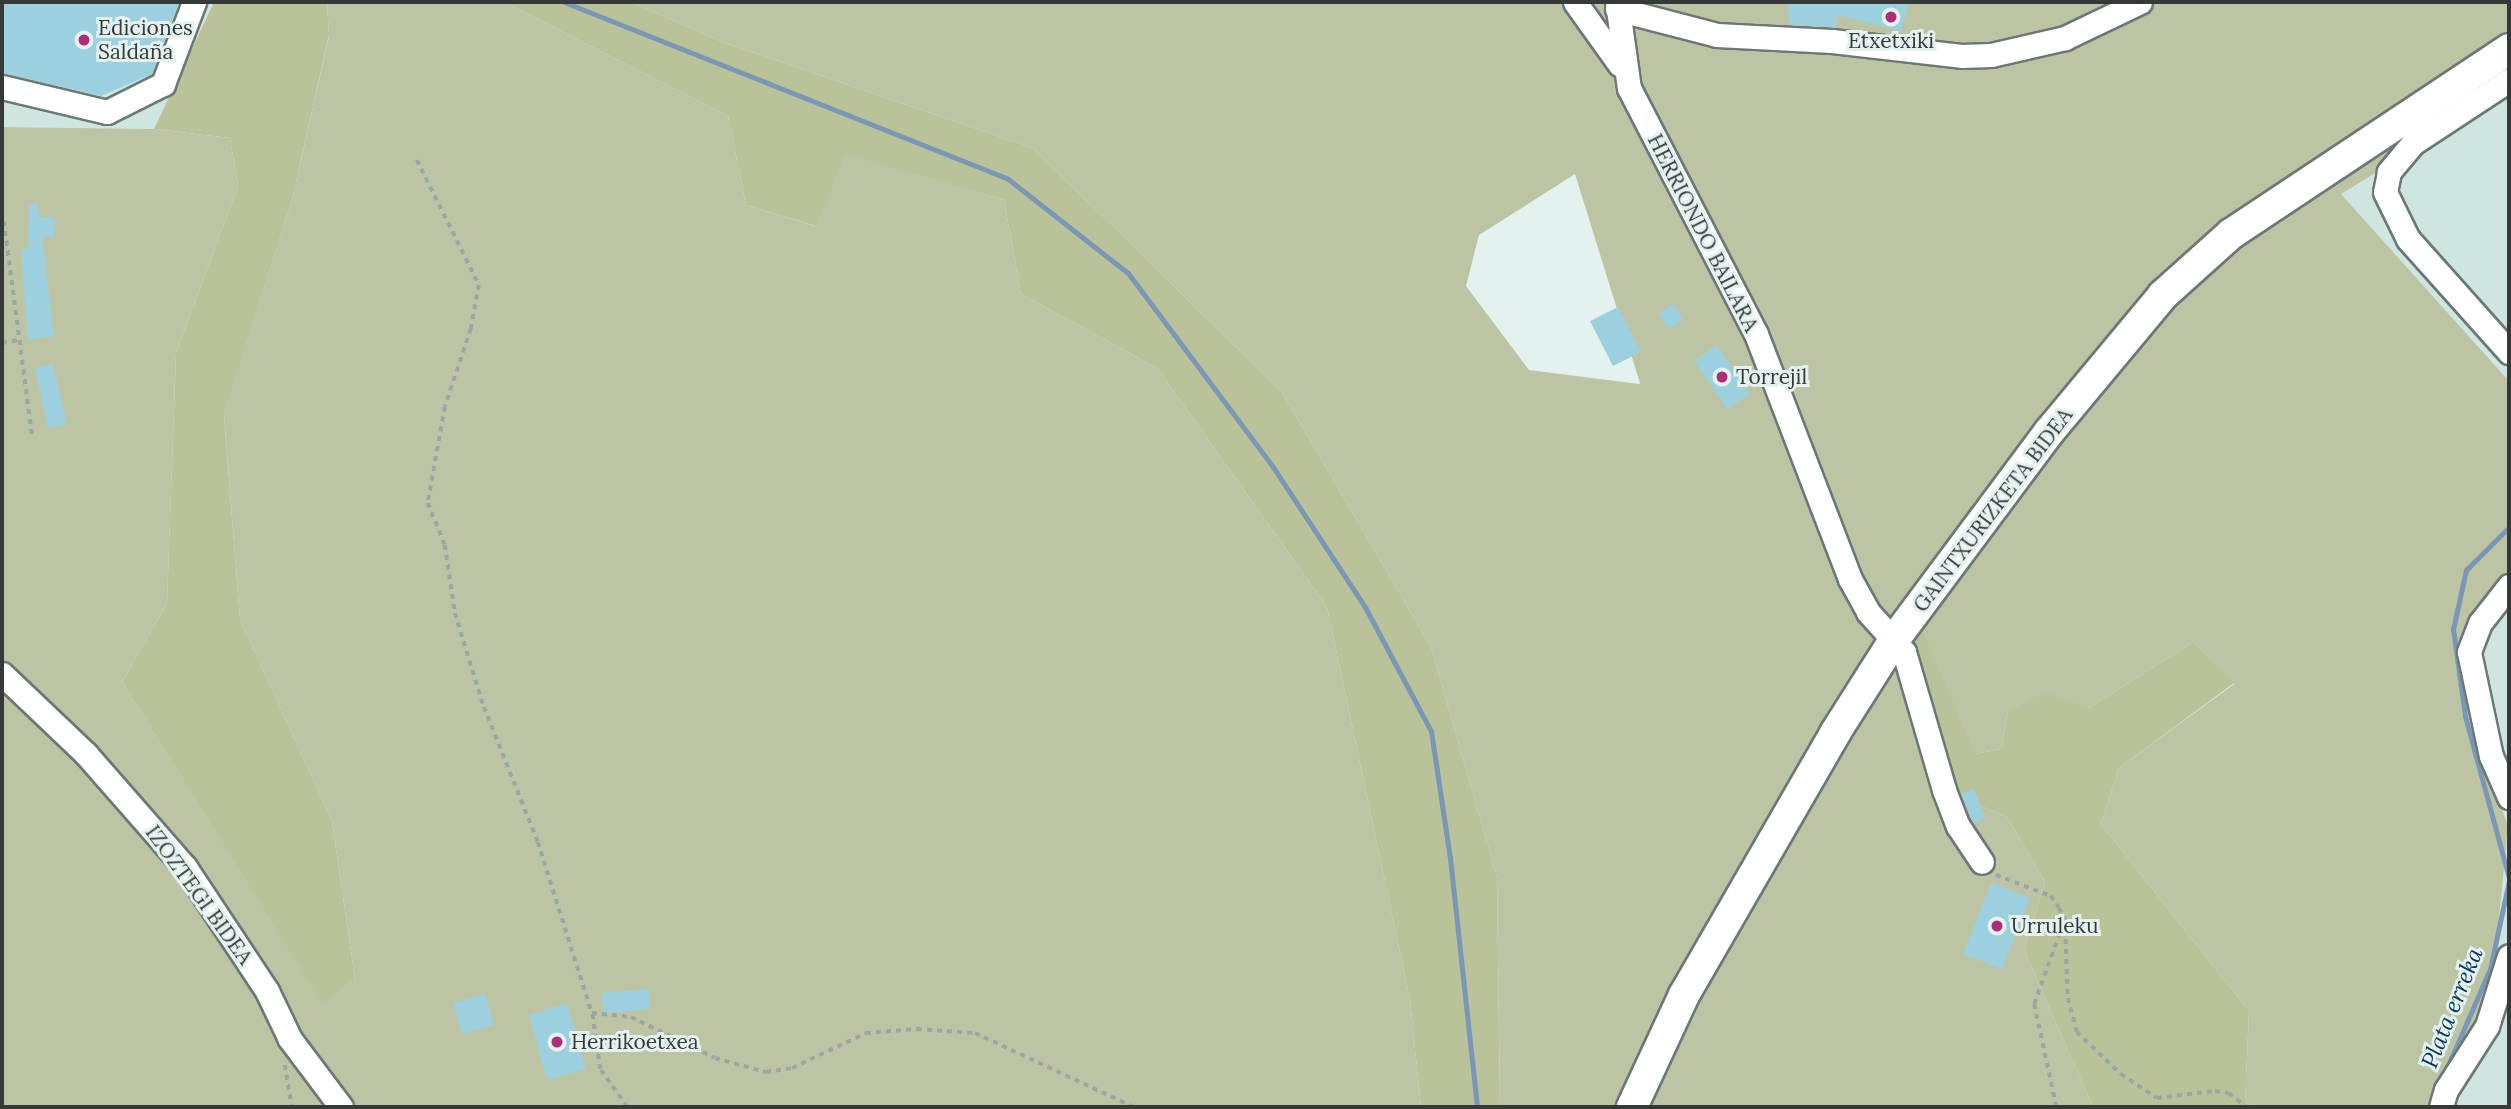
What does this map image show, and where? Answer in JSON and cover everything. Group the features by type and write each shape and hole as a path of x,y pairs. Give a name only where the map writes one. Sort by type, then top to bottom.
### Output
{"main road":[{"name":"GAINTXURIZKETA BIDEA","path":"1632,1107 1684,995 1894,640 2049,432 2163,295 2200,260 2253,219 2509,49"}],"street":[{"path":"2,87 107,112 163,84 194,2"},
{"path":"1575,2 1622,67"},
{"name":"HERRIONDO BAILARA","path":"1982,862 1958,825 1944,790 1910,671 1894,640 1868,612 1850,579 1756,334 1686,204 1622,67 1617,5 1717,35 1832,41 1961,56 2010,51 2064,38 2140,2"},
{"path":"2509,80 2413,143 2389,172 2385,192 2409,239 2509,352"},
{"path":"2509,586 2480,623 2469,652 2491,756 2509,797"},
{"name":"IZOZTEGI BIDEA","path":"2,674 86,754 185,867 267,992 290,1039 341,1107"},
{"path":"2441,1107 2446,1090 2487,1026 2509,956"}],"path":[{"path":"417,160 479,285 471,329 445,407 428,502 445,545 455,613 484,706 538,842 592,1013 600,1069 627,1107"},
{"path":"4,220 32,434"},
{"path":"2,343 19,340"},
{"path":"1982,862 1992,874 2051,896 2065,919 2068,998 2077,1032 2131,1082 2157,1098 2215,1091 2229,1093 2246,1107"},
{"path":"2056,1107 2034,1004 2065,919"},
{"path":"592,1013 631,1017 715,1058 766,1072 792,1068 866,1033 917,1028 975,1032 1134,1107"}],"shaded area":[{"name":"Ediciones Saldaña","path":"2,2 214,2 154,129 2,127"},
{"path":"2509,91 2509,381 2341,194"},
{"path":"2509,587 2509,1107 2441,1107 2508,825 2465,716 2470,637"}],"green space":[{"path":"214,2 327,2 329,35 292,200 224,415 240,619 332,821 355,979 323,1005 122,682 167,603 176,353 238,186 230,138 154,129"},
{"path":"327,2 504,2 728,116 746,205 815,226 844,153 1004,200 1021,294 1157,368 1327,607 1410,1000 1421,1107 2,1107 2,127 154,129 230,138 238,186 176,353 167,603 122,682 323,1004 355,979 332,821 240,619 224,414 292,200 329,36"},
{"path":"504,2 630,2 725,43 1033,148 1282,392 1431,647 1497,877 1500,1107 1421,1107 1410,1000 1327,607 1157,368 1021,294 1004,200 845,154 816,226 746,205 728,116"},
{"path":"630,2 2509,2 2509,91 2341,194 2509,381 2509,587 2470,637 2465,716 2508,825 2492,991 2441,1107 2254,1107 2245,1103 2249,1011 2101,824 2119,768 2234,684 2193,642 2089,708 2008,712 2001,749 1975,754 1936,787 2007,817 2045,882 2024,950 2093,1107 1500,1107 1497,877 1431,647 1282,392 1033,148 725,43","holes":["1575,174 1640,383 1529,370 1466,286 1479,235"]},
{"path":"1921,627 1975,754 2001,749 2008,712 2045,692 2089,708 2193,642 2234,683 2119,768 2101,824 2249,1011 2245,1103 2254,1107 2093,1107 2024,950 2045,882 2007,817 1936,787 1892,659"}],"building":[{"name":"Ediciones Saldaña","path":"2,2 179,2 152,74 101,96 2,73"},
{"path":"1787,2 1909,2 1901,31 1837,15 1836,27 1790,25"},
{"path":"37,203 39,217 54,217 54,237 42,237 54,336 28,340 21,250 28,249 29,204"},
{"path":"1674,304 1683,320 1668,329 1659,313"},
{"path":"1618,307 1641,352 1613,366 1590,321"},
{"name":"Torrejil","path":"1717,345 1750,394 1727,409 1694,361"},
{"path":"53,364 67,425 48,428 35,368"},
{"path":"1974,789 1985,818 1973,823 1961,794"},
{"name":"Urruleku","path":"1991,883 2030,898 2002,969 1963,954"},
{"path":"649,989 650,1009 603,1013 602,993"},
{"path":"485,994 494,1025 462,1034 453,1003"},
{"name":"Herrikoetxea","path":"567,1003 586,1069 547,1080 529,1015"}],"waterway":[{"path":"564,2 1008,179 1128,273 1273,467 1365,607 1431,731 1450,858 1477,1107"},
{"name":"Plata erreka","path":"2509,527 2466,570 2453,629 2465,716 2509,878"},
{"name":"Plata erreka","path":"2443,1077 2490,969 2509,880"}],"place":[{"name":"Etxetxiki","path":"1891,17"},
{"name":"Ediciones Saldaña","path":"84,40"},
{"name":"Torrejil","path":"1722,377"},
{"name":"Urruleku","path":"1997,926"},
{"name":"Herrikoetxea","path":"557,1042"}]}
